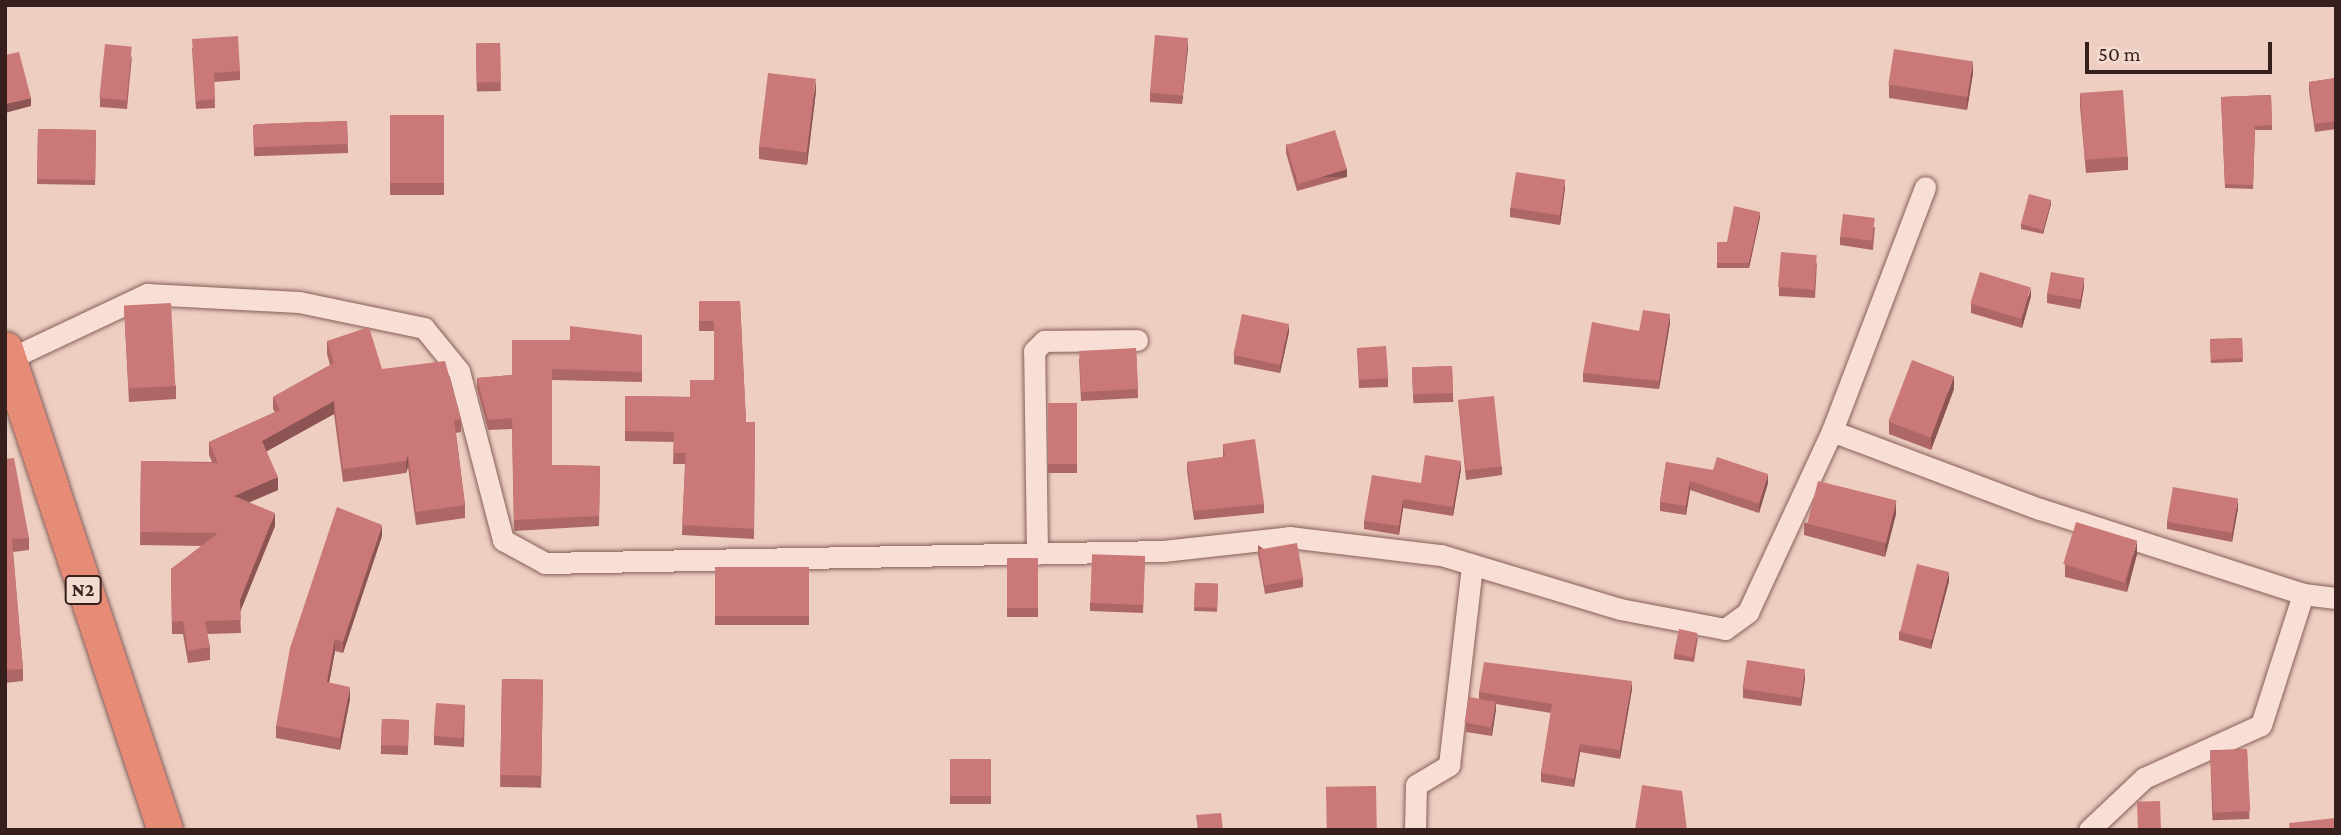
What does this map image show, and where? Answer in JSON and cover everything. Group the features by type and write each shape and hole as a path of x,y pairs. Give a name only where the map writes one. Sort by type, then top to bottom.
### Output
{"highway":[{"name":"N2","path":"7,354 165,830"}],"street":[{"path":"7,354 147,294 299,302 424,328 459,371 503,540 545,563 1163,551 1289,537 1441,555 1620,609 1725,629 1748,612 1832,431 1925,187"},
{"path":"1037,554 1034,351 1044,341 1137,340"},
{"path":"1832,431 2040,509 2303,594 2336,598"},
{"path":"1415,830 1416,785 1449,765 1472,566"},
{"path":"2089,830 2144,778 2261,724 2303,594"}],"building":[{"path":"1155,35 1188,38 1183,96 1150,93"},
{"path":"238,36 240,71 214,73 215,99 196,101 192,39"},
{"path":"476,43 500,43 501,82 477,82"},
{"path":"105,44 132,47 126,101 99,98"},
{"path":"1894,49 1973,62 1967,97 1888,85"},
{"path":"19,52 31,98 5,104 5,55"},
{"path":"768,73 816,79 807,152 759,146"},
{"path":"2336,78 2336,121 2315,124 2309,82"},
{"path":"2123,90 2128,157 2085,160 2080,93"},
{"path":"2271,95 2272,125 2255,126 2253,185 2225,184 2221,97"},
{"path":"390,115 444,115 444,183 390,183"},
{"path":"347,121 348,144 254,147 253,124"},
{"path":"38,129 96,130 95,180 37,179"},
{"path":"1335,130 1347,169 1298,184 1286,145"},
{"path":"1516,172 1565,180 1560,215 1510,208"},
{"path":"2029,194 2051,200 2043,230 2021,224"},
{"path":"1734,206 1760,212 1749,263 1717,263 1717,242 1727,242"},
{"path":"1843,214 1875,218 1872,241 1840,237"},
{"path":"1781,252 1817,255 1814,290 1778,287"},
{"path":"1980,272 2031,287 2021,319 1970,304"},
{"path":"2051,272 2084,278 2081,300 2047,294"},
{"path":"699,301 740,301 746,422 755,422 754,529 682,525 686,453 673,453 674,432 625,431 625,396 690,397 690,380 714,380 714,321 699,321"},
{"path":"171,303 175,386 128,388 124,305"},
{"path":"1643,310 1670,314 1659,381 1583,373 1592,322 1639,331"},
{"path":"1242,314 1289,324 1280,365 1233,355"},
{"path":"570,326 642,335 642,372 552,369 552,465 600,466 599,516 514,520 512,418 488,420 477,378 512,375 512,340 570,340"},
{"path":"369,327 382,369 445,361 461,419 454,420 465,505 416,512 408,455 406,461 343,469 334,401 262,441 278,477 234,496 275,513 240,600 241,620 205,621 210,647 188,651 183,621 172,622 171,569 218,533 140,532 141,461 218,463 209,442 280,410 273,397 334,363 327,341"},
{"path":"2242,338 2243,358 2211,360 2210,340"},
{"path":"1386,346 1388,378 1359,380 1357,348"},
{"path":"1136,348 1138,389 1081,392 1079,351"},
{"path":"1912,360 1954,376 1930,438 1888,422"},
{"path":"1452,366 1453,393 1413,394 1412,367"},
{"path":"1494,396 1501,467 1466,470 1458,400"},
{"path":"1048,403 1077,403 1077,464 1048,464"},
{"path":"1255,439 1264,504 1194,511 1187,462 1225,457 1223,444"},
{"path":"1425,455 1461,461 1453,507 1403,499 1399,526 1364,521 1372,475 1421,483"},
{"path":"1717,457 1768,474 1759,504 1690,481 1686,506 1660,502 1666,462 1713,470"},
{"path":"14,458 29,538 12,539 23,669 5,670 5,459"},
{"path":"1818,481 1897,501 1886,543 1807,524"},
{"path":"2173,487 2238,498 2232,533 2167,521"},
{"path":"337,507 382,525 343,642 335,639 327,682 350,687 340,738 276,726 290,648"},
{"path":"2076,522 2137,541 2124,583 2063,564"},
{"path":"1297,543 1303,578 1265,585 1259,550"},
{"path":"1092,554 1145,556 1143,605 1090,603"},
{"path":"1007,558 1038,558 1038,608 1007,608"},
{"path":"1917,564 1949,572 1932,640 1900,632"},
{"path":"715,567 809,567 809,616 715,616"},
{"path":"1195,583 1218,584 1217,608 1194,607"},
{"path":"1679,629 1698,633 1692,657 1674,653"},
{"path":"1747,660 1805,669 1801,698 1742,689"},
{"path":"1484,662 1632,681 1620,750 1580,744 1574,779 1541,773 1552,704 1479,692"},
{"path":"502,679 543,680 541,776 500,775"},
{"path":"1469,697 1496,702 1491,727 1464,723"},
{"path":"436,703 465,705 463,738 434,736"},
{"path":"382,719 409,720 408,746 381,745"},
{"path":"2247,749 2250,811 2213,813 2210,751"},
{"path":"950,759 991,759 991,796 950,796"},
{"path":"1642,785 1682,791 1687,830 1635,830"},
{"path":"1376,786 1377,830 1327,830 1326,787"},
{"path":"2160,801 2161,830 2138,830 2137,802"},
{"path":"1221,813 1223,830 1198,830 1196,815"},
{"path":"2336,818 2336,830 2290,830 2289,823"}]}
